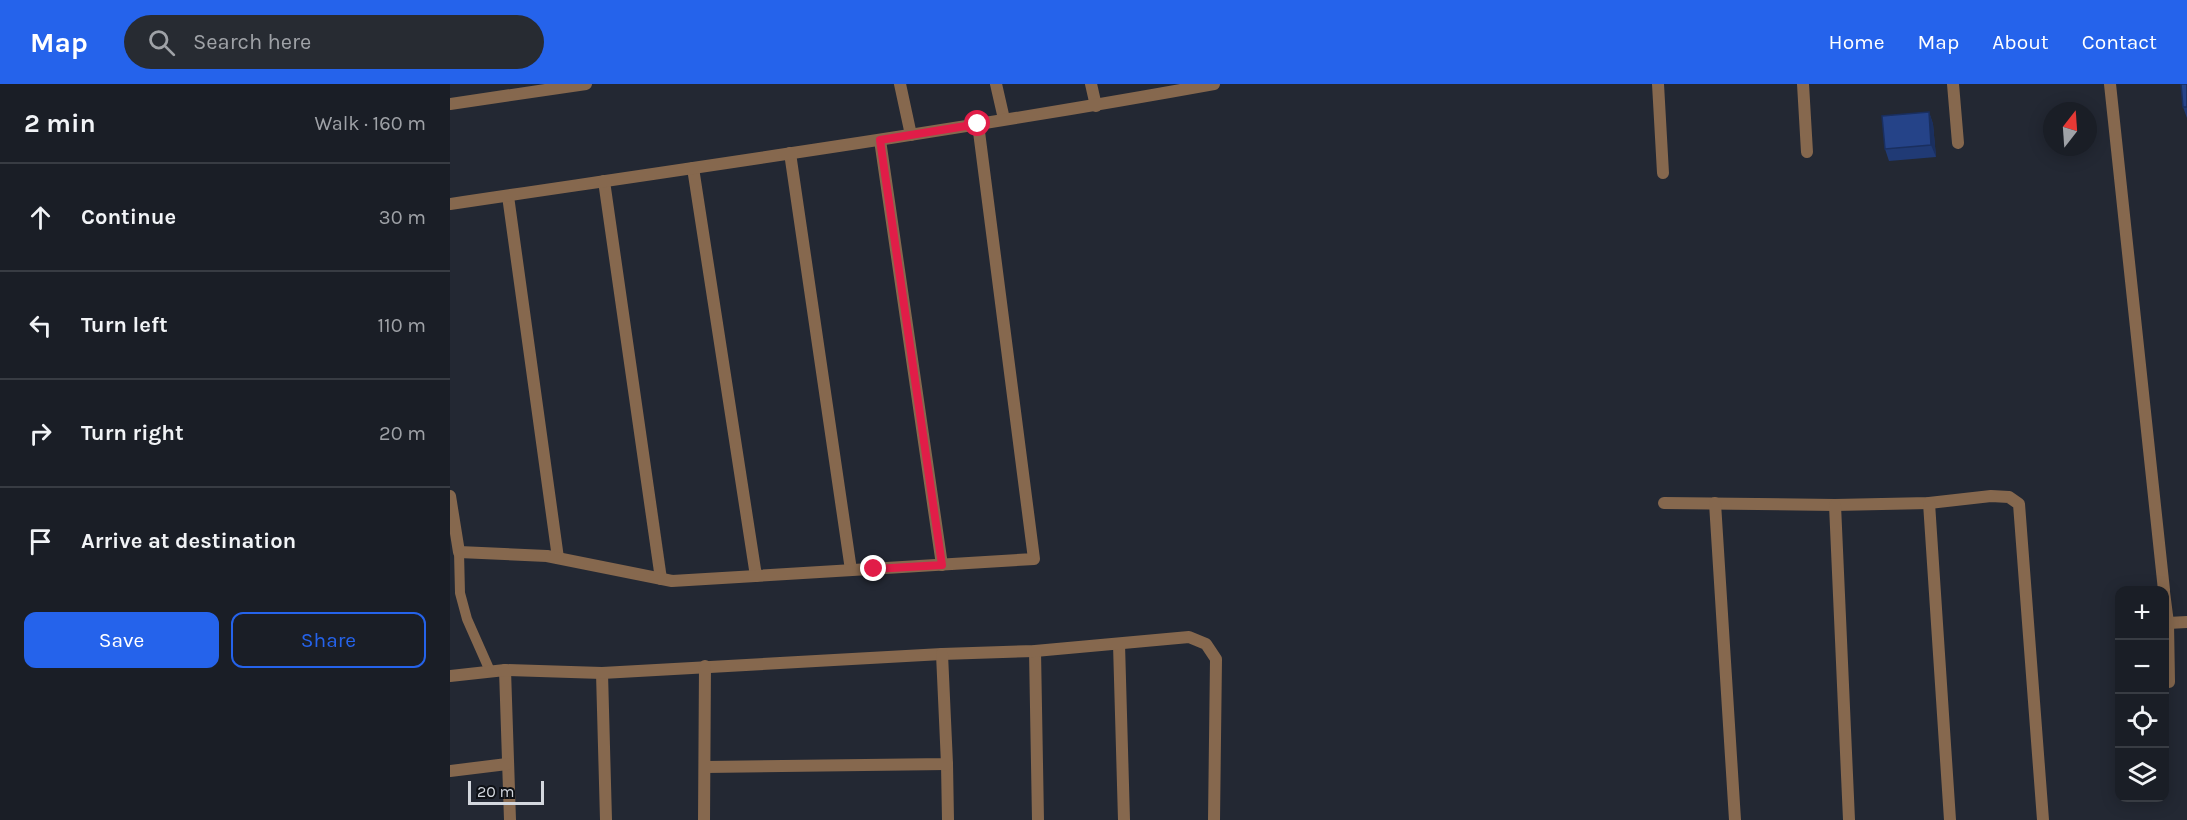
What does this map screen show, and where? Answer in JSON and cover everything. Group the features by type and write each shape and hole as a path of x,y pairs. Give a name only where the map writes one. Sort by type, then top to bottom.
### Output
{"street":[{"path":"450,104 586,84"},
{"path":"900,84 911,135"},
{"path":"996,84 1004,119"},
{"path":"1091,84 1096,106"},
{"path":"450,204 880,140 1096,106 1187,86 1214,84"},
{"path":"1658,84 1663,173"},
{"path":"1803,84 1806,152"},
{"path":"1953,84 1958,143"},
{"path":"2110,84 2163,586"},
{"path":"450,495 459,552 558,558 672,581 1034,560 978,124"},
{"path":"880,140 942,565"},
{"path":"790,153 851,570"},
{"path":"693,168 756,576"},
{"path":"604,182 661,579"},
{"path":"508,196 558,558"},
{"path":"1665,503 1835,505 1929,503 1991,495 2009,497 2019,504 2043,820"},
{"path":"1715,503 1736,820"},
{"path":"1929,503 1950,820"},
{"path":"1835,505 1850,820"},
{"path":"2169,623 2187,622"},
{"path":"450,676 505,670 602,673 1035,651 1189,637 1206,644 1216,659 1214,820"},
{"path":"1119,644 1124,820"},
{"path":"1035,651 1038,820"},
{"path":"942,654 948,820"},
{"path":"704,820 705,666"},
{"path":"505,670 510,820"},
{"path":"602,673 606,820"},
{"path":"450,771 507,764"},
{"path":"705,767 946,764"}],"lane":[{"path":"459,552 460,593 467,619 490,672"}],"building":[{"path":"2181,84 2187,84 2187,107 2183,107"},
{"path":"1929,112 1931,145 1885,149 1882,116"}],"route":[{"path":"874,569 942,565 880,140 978,124"}]}
